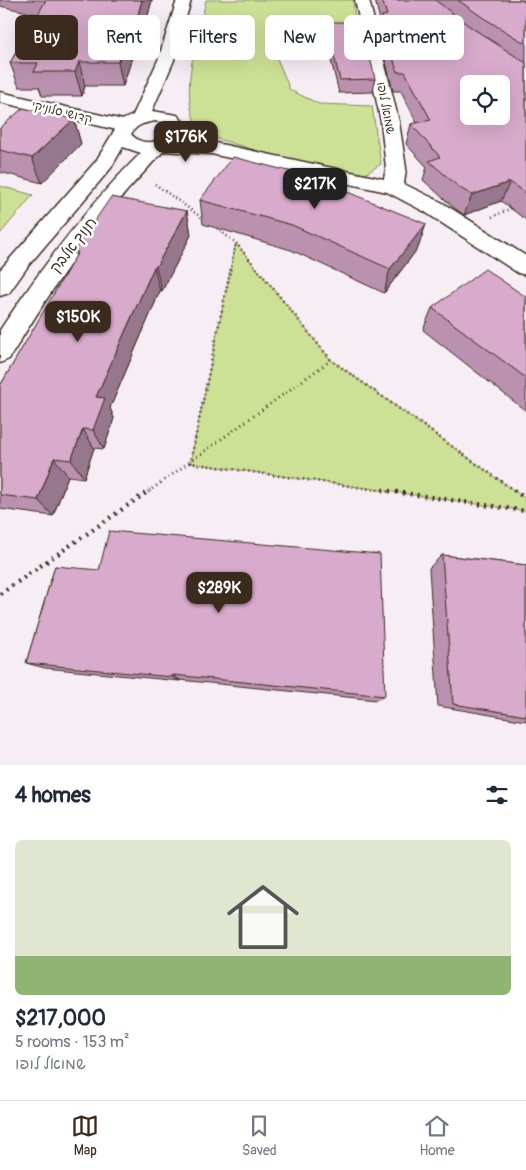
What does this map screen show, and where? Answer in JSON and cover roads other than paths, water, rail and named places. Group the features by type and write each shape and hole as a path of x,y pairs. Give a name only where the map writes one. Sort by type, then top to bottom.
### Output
{"street":[{"name":"חנוך אלבק","path":"180,15 184,0"},
{"name":"שמואל לופו","path":"362,0 390,122 396,168 393,188"},
{"name":"חנוך אלבק","path":"0,287 20,260 104,164 156,86 170,51"},
{"name":"חנוך אלבק","path":"0,352 28,305 54,268 134,169 161,146 174,139 176,126 171,95 173,60"},
{"name":"קדושי סלוניקי","path":"0,97 129,126"},
{"path":"210,148 161,116 129,126 130,144 144,148 161,146 210,148 393,188 433,207 526,267"}]}
